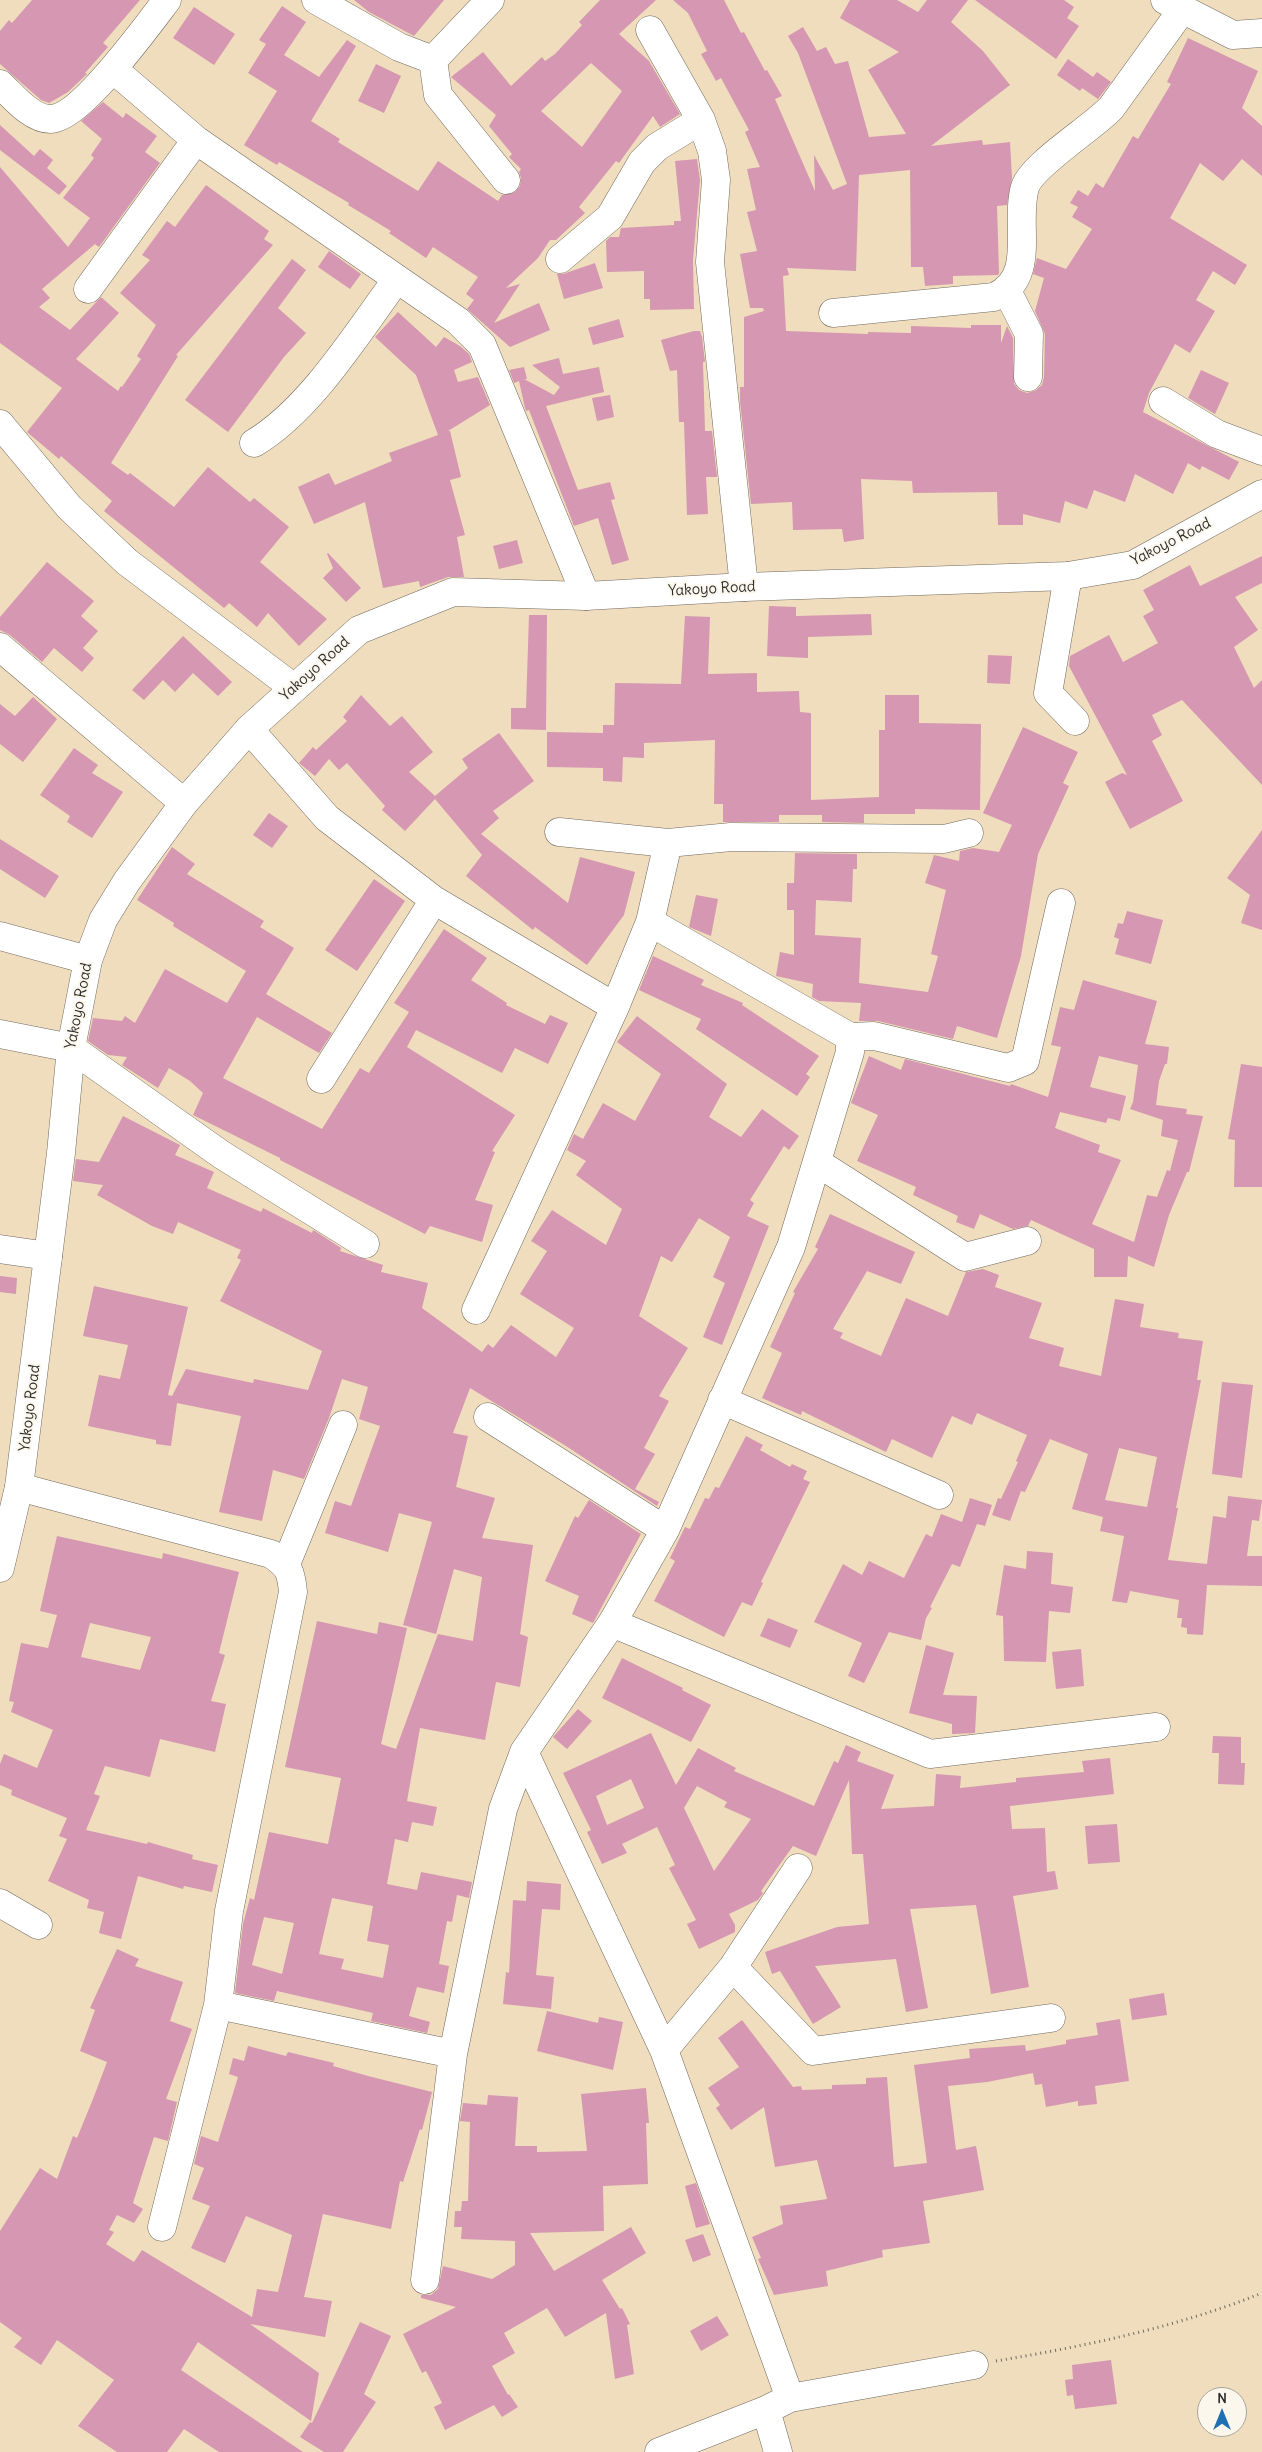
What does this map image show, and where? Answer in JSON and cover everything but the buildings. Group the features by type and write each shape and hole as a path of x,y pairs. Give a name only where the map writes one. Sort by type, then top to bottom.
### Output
{"street":[{"path":"0,84 35,114 50,119 65,115 113,69 167,0"},
{"path":"316,0 399,47 433,60"},
{"path":"433,60 490,0"},
{"path":"833,313 994,297 1007,291 1015,280 1021,262 1023,200 1026,186 1033,173 1098,121 1111,108 1173,5 1233,35 1262,33"},
{"path":"650,30 701,120 712,151 716,180 710,262 744,587"},
{"path":"433,60 438,95 506,180"},
{"path":"113,69 196,140 458,321 482,345 586,596"},
{"path":"560,259 610,217 642,162 657,147 701,120"},
{"path":"88,289 196,140"},
{"path":"254,442 278,428 297,408 326,375 397,280"},
{"path":"1007,291 1029,334 1028,377"},
{"path":"1163,401 1217,434 1262,451"},
{"path":"0,424 69,507 127,562 294,688"},
{"name":"Yakoyo Road","path":"0,1568 19,1487 48,1256 71,1048 81,984 103,920 127,881 184,803 249,729 359,630 453,592 586,596 744,587 1068,576 1133,564 1262,494"},
{"path":"1068,576 1048,693 1075,721"},
{"path":"0,648 184,803"},
{"path":"249,729 327,818 434,900 615,1007"},
{"path":"559,832 668,843 731,837 944,839 969,833"},
{"path":"476,1310 615,1007 650,922 668,843"},
{"path":"321,1079 434,900"},
{"path":"650,922 850,1037 874,1036 1008,1068 1025,1061 1061,903"},
{"path":"0,936 88,960"},
{"path":"0,1034 71,1048 222,1155 365,1244"},
{"path":"425,2280 453,2054 503,1809 524,1752 612,1624 665,1530 791,1247 818,1163 850,1052 850,1037"},
{"path":"818,1163 965,1257 1027,1241"},
{"path":"0,1249 48,1256"},
{"path":"722,1400 939,1495"},
{"path":"488,1417 665,1530"},
{"path":"286,1564 343,1425"},
{"path":"19,1487 271,1554 286,1564 292,1576 293,1592 227,1921 218,2005 162,2227"},
{"path":"612,1624 930,1754 1156,1726"},
{"path":"524,1752 664,2050 778,2404 778,2452"},
{"path":"664,2050 733,1967 798,1868"},
{"path":"0,1903 38,1925"},
{"path":"733,1967 813,2051 1051,2018"},
{"path":"218,2005 453,2054"},
{"path":"659,2452 778,2404 974,2365"}],"path":[{"path":"974,2365 1073,2348 1219,2310 1262,2293"}]}
